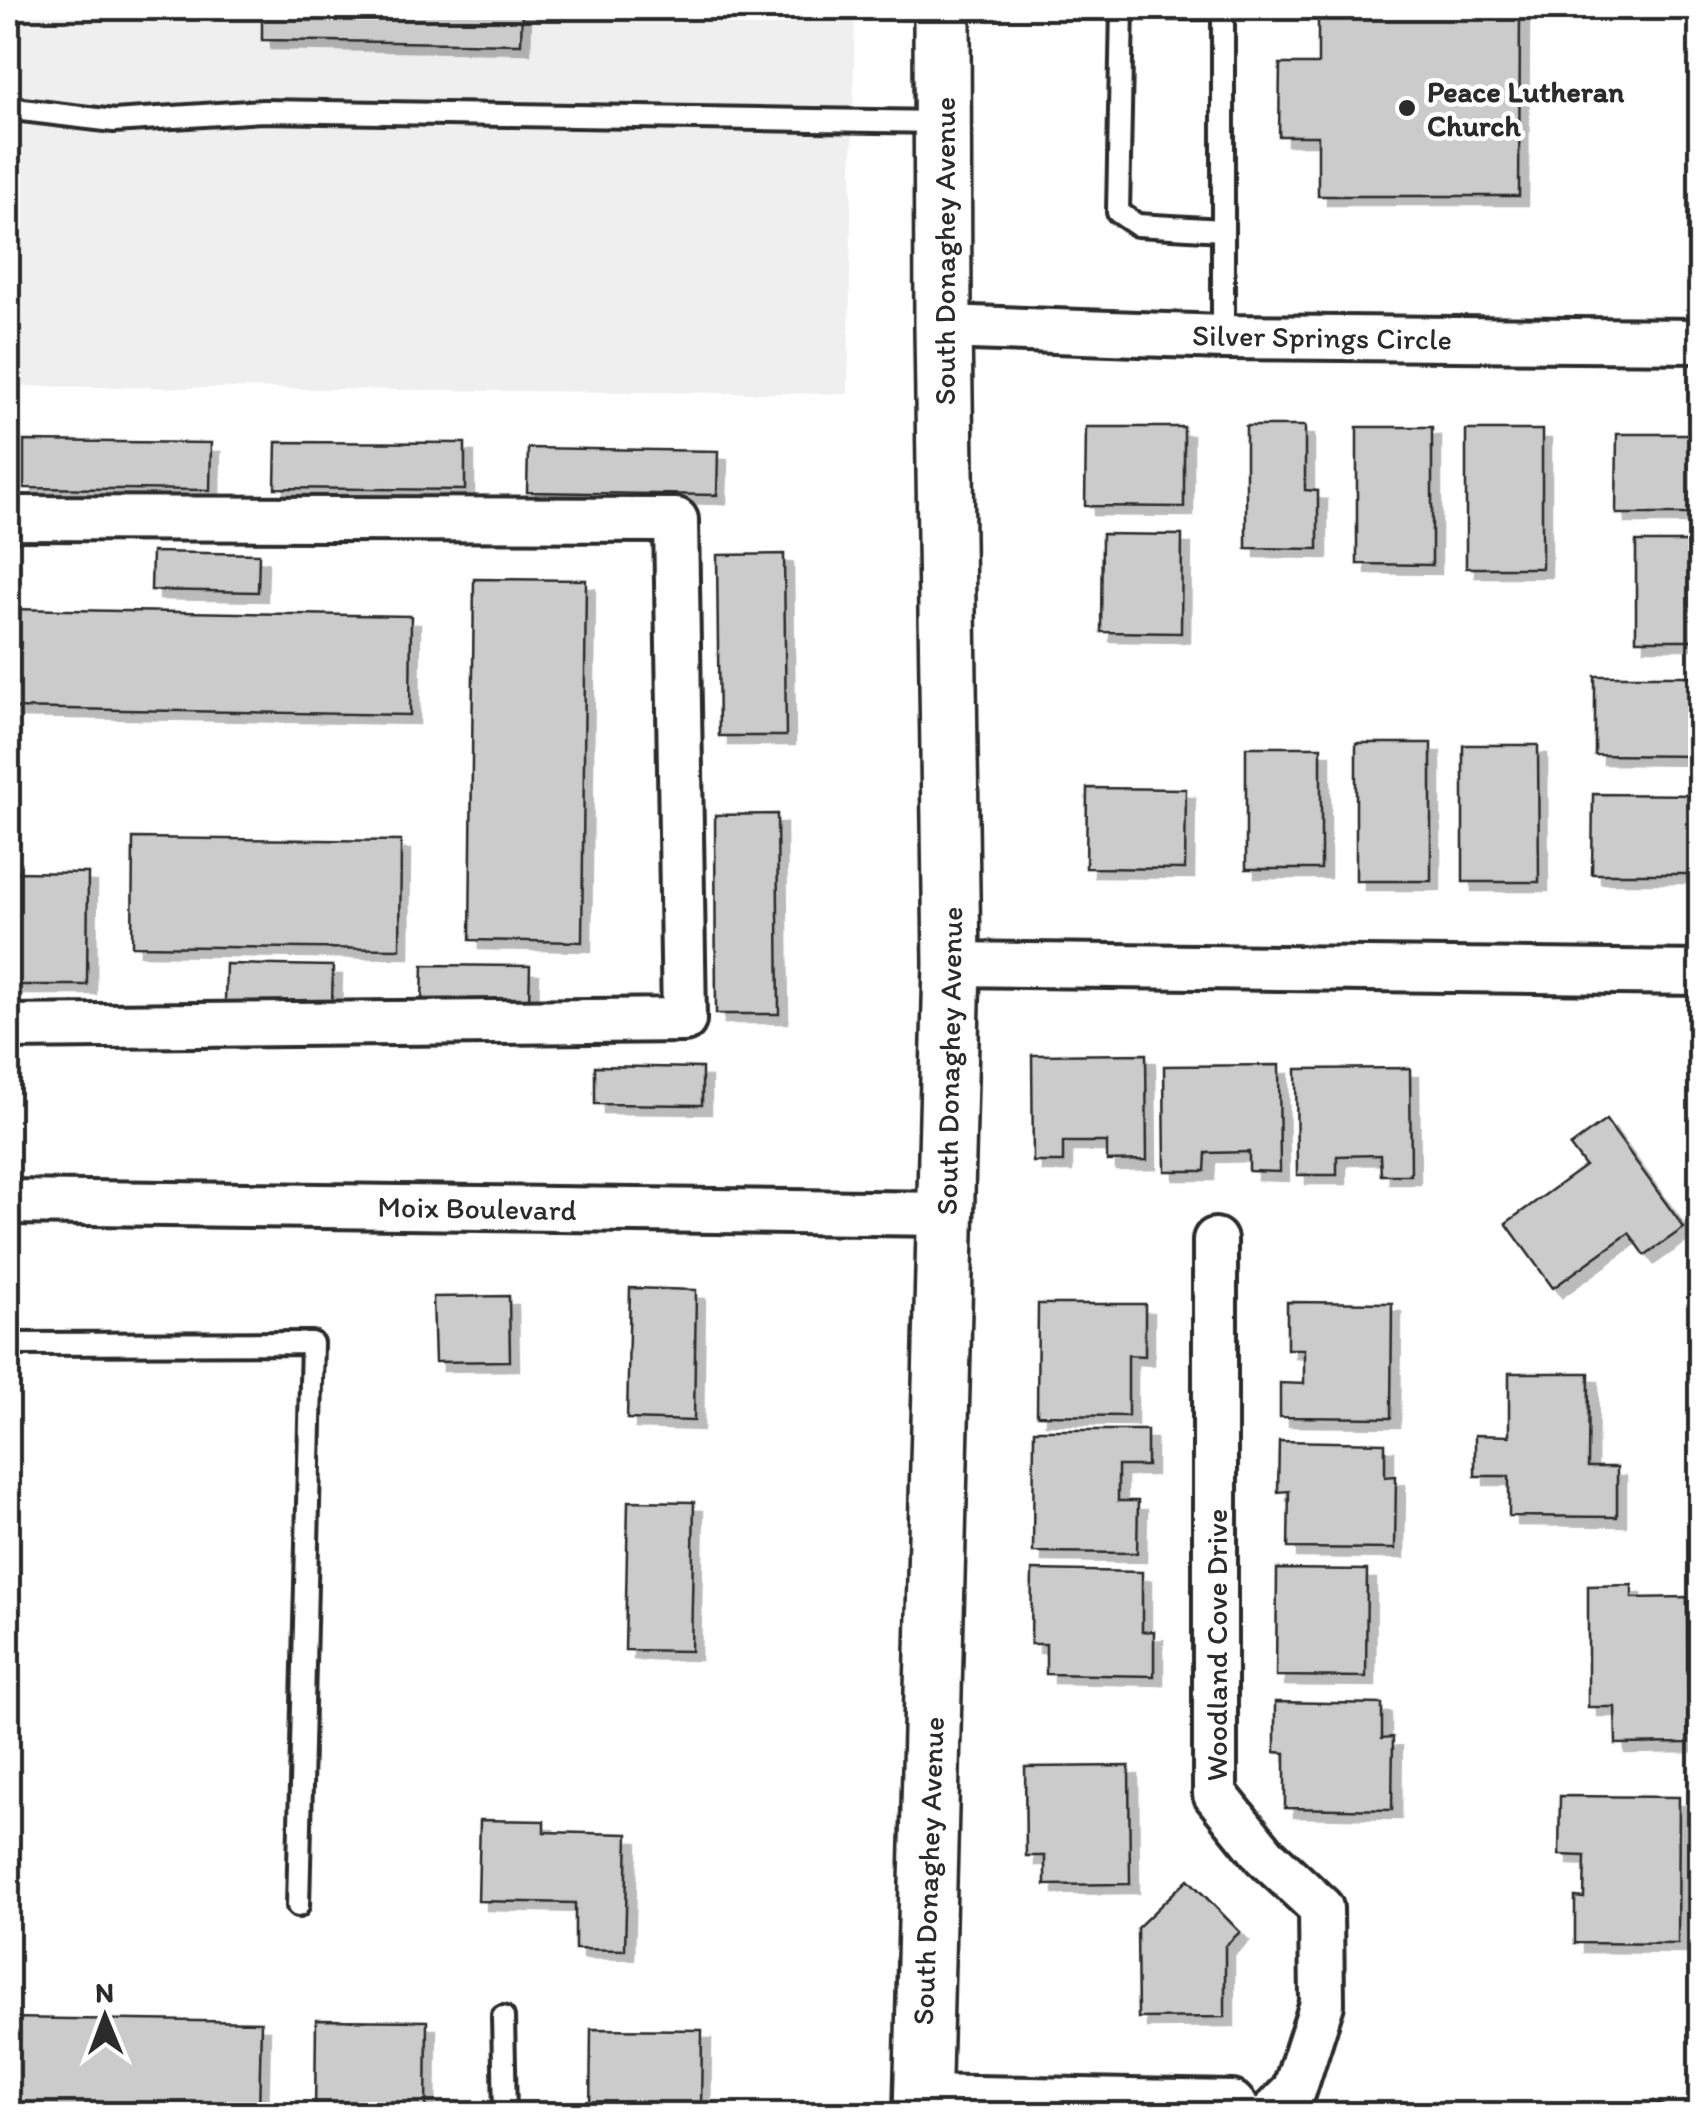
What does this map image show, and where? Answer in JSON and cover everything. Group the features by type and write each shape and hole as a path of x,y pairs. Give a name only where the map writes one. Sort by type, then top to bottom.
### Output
{"street":[{"name":"South Donaghey Avenue","path":"922,2106 952,964 942,8"},
{"name":"Silver Springs Circle","path":"943,328 1223,337 1700,341"},
{"path":"8,518 676,520 684,1020 8,1027"},
{"path":"952,964 1700,974"},
{"name":"Moix Boulevard","path":"8,1202 947,1214"},
{"name":"Woodland Cove Drive","path":"1215,1240 1215,1794 1265,1856 1321,1908 1322,2004 1294,2090 1271,2114"},
{"path":"922,2106 1232,2103 1242,2114"}],"lane":[{"path":"1122,8 1118,212 1137,225 1223,230"},
{"path":"1138,8 1223,8 1223,337"},
{"path":"8,106 114,121 263,111 943,122"},
{"path":"8,1344 312,1343 298,1906"},
{"path":"504,2016 504,2114"}],"shaded area":[{"path":"8,8 855,8 848,394 8,386"}],"building":[{"path":"262,8 522,8 521,44 262,40"},
{"path":"1318,10 1520,11 1519,196 1318,196 1318,136 1279,136 1280,64 1318,64"},
{"path":"1246,426 1305,426 1305,490 1318,491 1318,549 1246,548"},
{"path":"1086,427 1184,427 1184,507 1085,506"},
{"path":"1357,427 1432,427 1432,565 1357,564"},
{"path":"1466,430 1542,430 1542,568 1466,568"},
{"path":"1617,434 1700,434 1700,514 1616,514"},
{"path":"24,441 211,443 210,490 24,488"},
{"path":"276,442 465,443 465,490 275,488"},
{"path":"528,448 718,451 717,495 527,492"},
{"path":"1102,534 1182,535 1181,633 1101,632"},
{"path":"1636,542 1700,542 1700,640 1636,640"},
{"path":"152,552 259,554 258,592 151,590"},
{"path":"784,554 786,736 719,736 717,555"},
{"path":"474,579 586,580 582,942 470,940"},
{"path":"8,609 411,616 410,715 8,708"},
{"path":"1595,676 1700,676 1700,756 1595,755"},
{"path":"1356,743 1431,743 1431,881 1356,881"},
{"path":"1463,745 1538,745 1539,882 1463,882"},
{"path":"1246,747 1321,747 1321,869 1246,869"},
{"path":"1087,788 1186,789 1185,869 1086,868"},
{"path":"1593,794 1700,795 1700,874 1592,874"},
{"path":"777,814 779,1014 716,1014 715,815"},
{"path":"133,838 401,841 400,949 132,946"},
{"path":"11,872 88,873 87,985 12,985 12,963 8,962"},
{"path":"226,964 333,966 332,1003 225,1001"},
{"path":"423,965 530,966 529,1004 422,1002"},
{"path":"1146,1054 1147,1160 1107,1161 1107,1142 1063,1142 1063,1162 1033,1162 1032,1055"},
{"path":"1279,1065 1280,1172 1249,1171 1249,1152 1206,1153 1205,1171 1165,1171 1164,1066"},
{"path":"595,1066 702,1068 702,1105 595,1104"},
{"path":"1410,1068 1411,1175 1381,1175 1380,1155 1337,1156 1337,1175 1297,1175 1296,1069"},
{"path":"1606,1120 1684,1228 1645,1255 1629,1233 1553,1288 1506,1223 1585,1166 1570,1146"},
{"path":"630,1288 696,1290 694,1421 627,1419"},
{"path":"509,1296 510,1361 435,1362 433,1297"},
{"path":"1287,1302 1392,1303 1391,1418 1280,1417 1280,1383 1304,1384 1304,1349 1287,1349"},
{"path":"1038,1304 1145,1304 1145,1356 1128,1355 1128,1416 1037,1415"},
{"path":"1509,1373 1589,1373 1588,1467 1617,1467 1617,1517 1509,1516 1509,1476 1475,1476 1475,1435 1509,1436"},
{"path":"1034,1430 1147,1430 1147,1466 1118,1466 1118,1501 1138,1501 1137,1553 1033,1552"},
{"path":"1279,1441 1385,1443 1385,1477 1396,1476 1395,1549 1288,1548 1289,1491 1278,1492"},
{"path":"628,1501 694,1502 691,1651 625,1650"},
{"path":"1277,1569 1367,1570 1366,1677 1276,1676"},
{"path":"1032,1570 1142,1572 1142,1632 1154,1631 1154,1676 1046,1674 1046,1644 1031,1644"},
{"path":"1632,1585 1632,1598 1687,1597 1688,1743 1616,1744 1615,1707 1588,1707 1588,1586"},
{"path":"1275,1702 1382,1704 1382,1738 1393,1737 1392,1810 1285,1808 1285,1753 1275,1752"},
{"path":"1129,1766 1130,1884 1045,1885 1045,1856 1026,1856 1025,1767"},
{"path":"1560,1796 1679,1797 1678,1944 1575,1943 1575,1897 1584,1898 1585,1856 1559,1855"},
{"path":"480,1820 544,1821 544,1832 628,1834 625,1950 575,1949 575,1903 478,1901"},
{"path":"1188,1879 1240,1932 1225,1946 1225,2017 1138,2018 1137,1928"},
{"path":"8,2018 261,2022 259,2114 8,2114"},
{"path":"316,2020 427,2021 426,2114 315,2114"},
{"path":"591,2029 702,2030 701,2114 590,2114"},
{"path":"1654,2101 1680,2114 1647,2114"}],"place":[{"name":"Peace Lutheran Church","path":"1407,108"}]}
